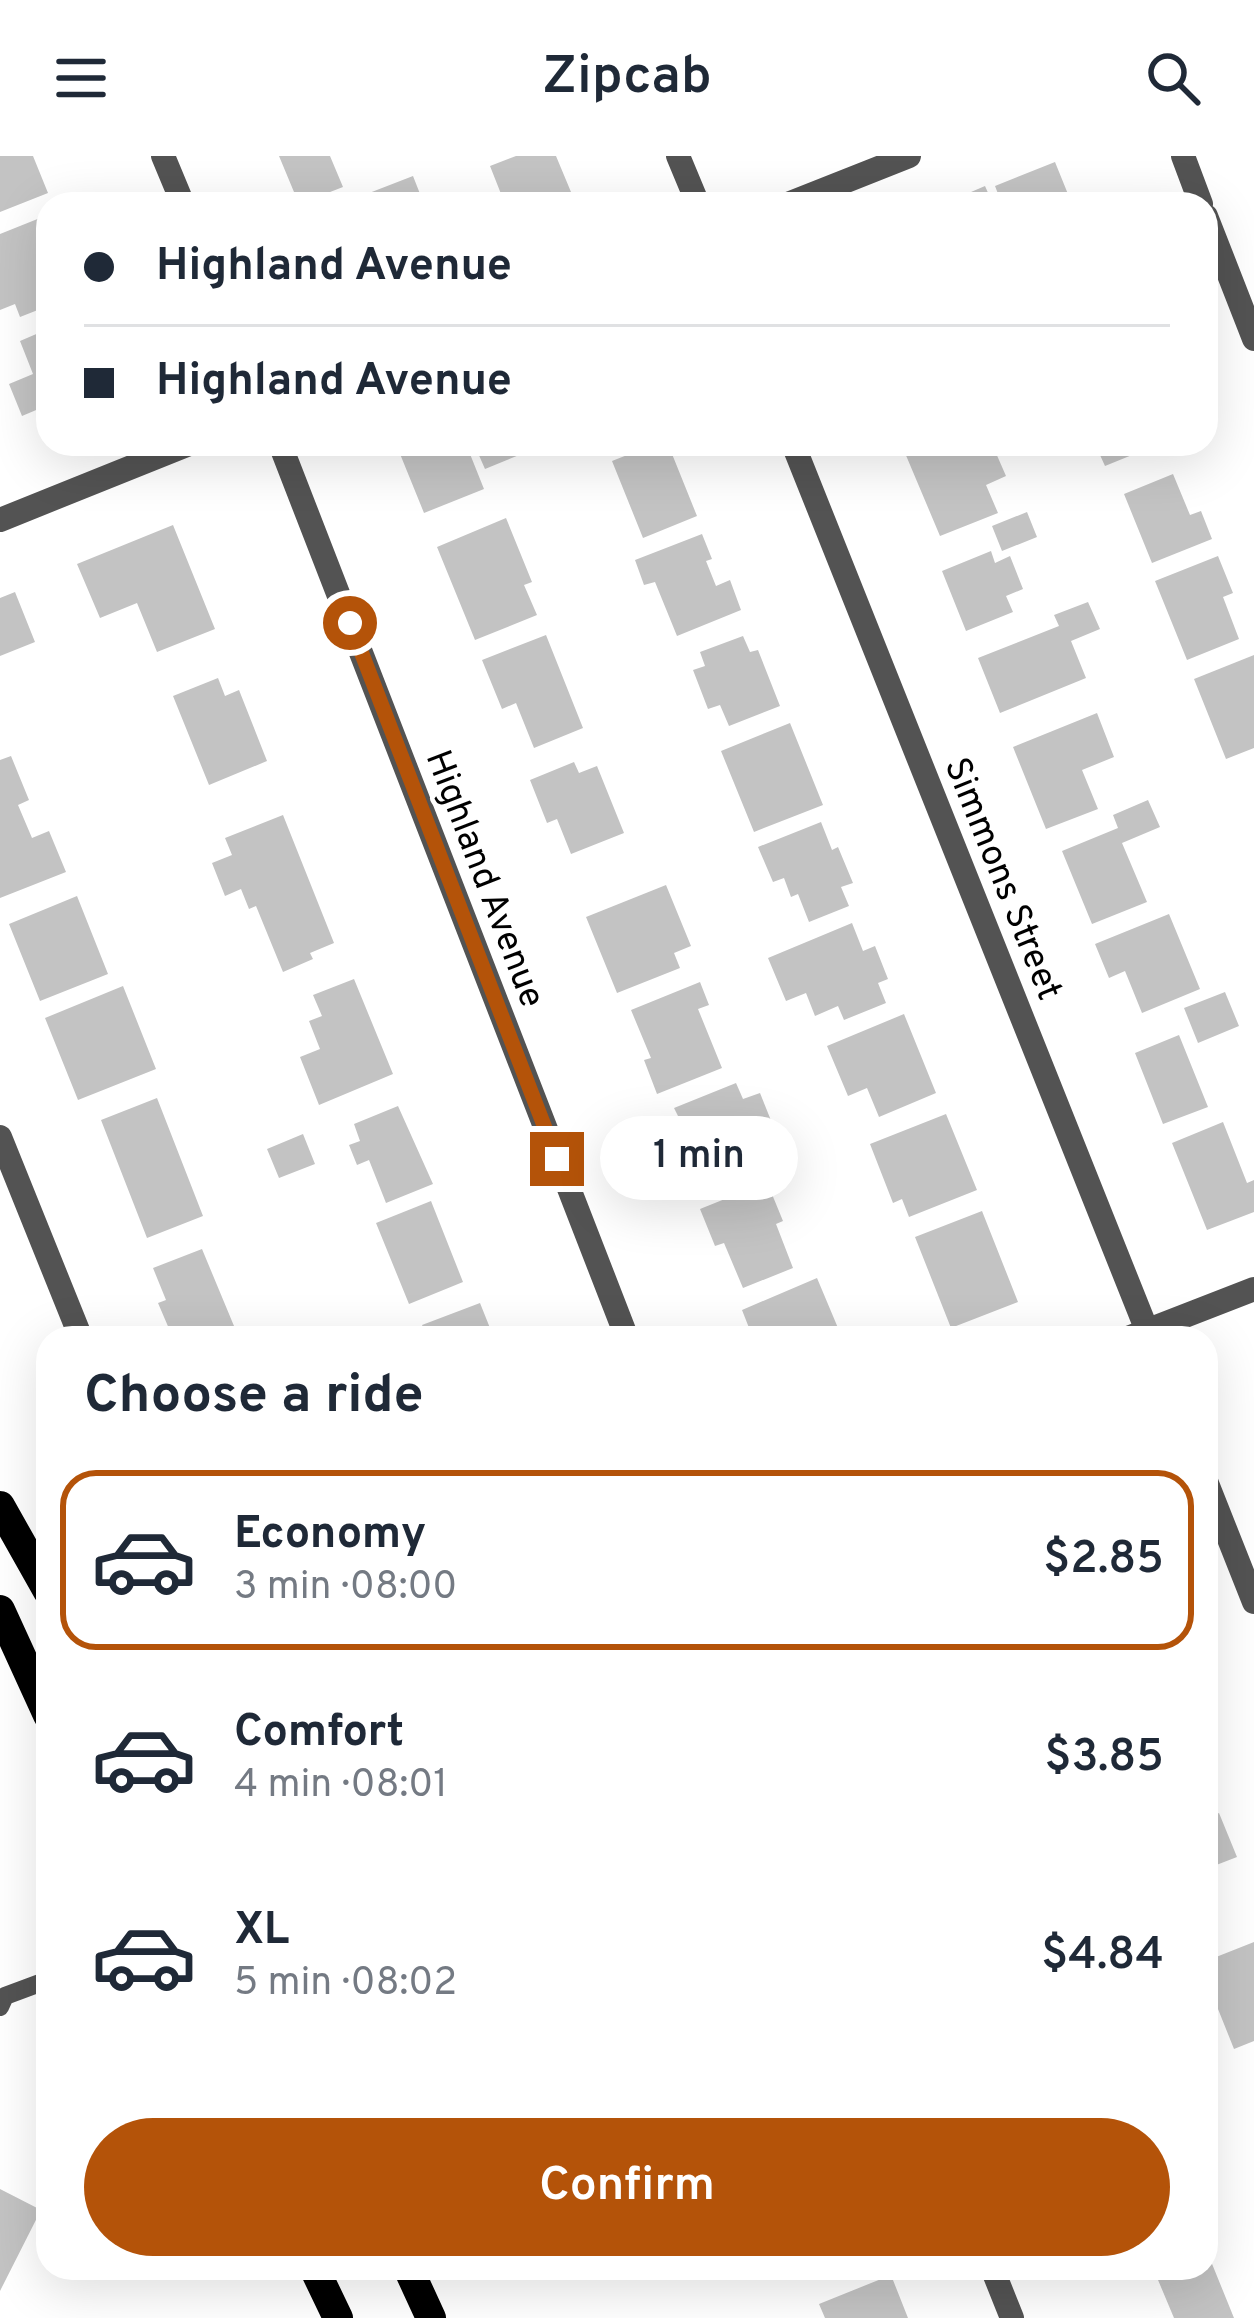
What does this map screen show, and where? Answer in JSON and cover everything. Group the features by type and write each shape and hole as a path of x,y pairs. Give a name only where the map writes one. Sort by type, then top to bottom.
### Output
{"main road":[{"path":"0,1506 36,1570"},
{"path":"0,1610 36,1689"},
{"path":"320,2280 338,2318"},
{"path":"413,2280 430,2318"}],"street":[{"path":"163,156 178,192"},
{"path":"678,156 693,192"},
{"path":"818,192 909,156"},
{"path":"1183,156 1197,192"},
{"path":"1218,247 1254,339"},
{"path":"0,520 159,456"},
{"name":"Highland Avenue","path":"285,456 622,1326"},
{"name":"Simmons Street","path":"799,456 1138,1326"},
{"path":"0,1137 76,1326"},
{"path":"1166,1326 1254,1289"},
{"path":"1218,1510 1254,1602"},
{"path":"997,2280 1012,2318"}],"lane":[{"path":"2,1996 36,1983"}],"building":[{"path":"0,156 33,156 48,192 36,192 36,198 0,212"},
{"path":"279,156 330,156 343,187 330,192 294,192"},
{"path":"516,156 556,156 571,192 500,192 490,166"},
{"path":"1055,162 1067,192 997,192 995,186"},
{"path":"413,176 419,192 372,192"},
{"path":"36,220 36,311 20,317 15,304 0,310 0,234"},
{"path":"36,334 36,410 22,416 9,384 33,374 20,341"},
{"path":"401,456 471,456 484,489 424,513"},
{"path":"479,456 517,456 485,469"},
{"path":"625,456 673,456 697,516 643,538 612,461"},
{"path":"906,456 997,456 1006,476 986,485 998,513 940,536"},
{"path":"1100,456 1130,456 1105,466"},
{"path":"1173,474 1190,515 1201,511 1212,539 1152,563 1124,494"},
{"path":"1027,512 1037,537 1002,551 992,526"},
{"path":"506,518 532,582 524,585 537,615 475,640 437,547"},
{"path":"173,525 215,629 157,652 137,603 100,618 77,564"},
{"path":"702,534 716,586 730,580 741,610 677,636 655,582 644,585 635,560"},
{"path":"991,551 995,563 1010,556 1023,589 1006,596 1013,612 966,631 942,571"},
{"path":"1218,556 1233,593 1223,597 1239,639 1187,660 1155,581"},
{"path":"15,592 35,642 0,656 0,598"},
{"path":"1088,602 1100,629 1071,641 1086,678 1000,713 978,658 1059,626 1054,615"},
{"path":"546,635 583,728 534,748 516,703 502,709 482,660"},
{"path":"743,636 750,652 758,650 780,706 729,726 720,705 708,709 693,670 705,666 700,652"},
{"path":"1254,655 1254,748 1226,759 1194,679"},
{"path":"218,678 225,696 239,690 267,761 209,785 173,696"},
{"path":"1097,713 1114,757 1082,770 1098,809 1046,829 1013,747"},
{"path":"790,723 823,805 754,832 721,751"},
{"path":"11,756 29,800 18,805 32,838 49,831 66,872 0,898 0,760"},
{"path":"574,762 579,773 597,766 624,833 571,854 557,819 547,823 530,780"},
{"path":"1148,800 1160,827 1122,843 1147,902 1092,924 1062,851 1118,828 1113,815"},
{"path":"283,815 334,943 283,972 256,906 249,909 241,889 225,896 212,863 232,855 225,838"},
{"path":"821,822 853,883 841,887 849,906 809,922 798,894 791,897 784,878 773,882 758,847"},
{"path":"666,885 691,946 674,953 680,968 617,993 586,917"},
{"path":"77,896 108,974 40,1001 9,924"},
{"path":"1169,914 1200,989 1142,1013 1125,971 1109,978 1095,944"},
{"path":"852,923 863,951 875,946 888,979 878,983 886,1003 844,1020 838,1006 815,1016 806,993 786,1001 768,958"},
{"path":"354,979 393,1074 319,1105 300,1057 320,1049 309,1021 322,1016 313,995"},
{"path":"700,982 709,1005 698,1009 722,1068 657,1094 644,1060 651,1058 631,1010"},
{"path":"123,986 156,1069 78,1100 45,1018"},
{"path":"1225,992 1239,1026 1198,1043 1184,1008"},
{"path":"904,1014 936,1093 879,1117 867,1088 848,1096 827,1046"},
{"path":"1179,1035 1208,1107 1163,1124 1135,1053"},
{"path":"736,1083 743,1099 760,1093 776,1133 749,1145 756,1163 697,1187 685,1159 697,1154 674,1108"},
{"path":"157,1098 203,1216 147,1238 101,1120"},
{"path":"398,1106 433,1184 386,1203 369,1160 357,1165 349,1145 360,1141 354,1124"},
{"path":"946,1114 977,1190 909,1217 902,1199 893,1203 870,1144"},
{"path":"1223,1122 1247,1183 1254,1180 1254,1212 1207,1230 1172,1143"},
{"path":"303,1134 315,1164 279,1178 267,1149"},
{"path":"767,1182 783,1221 776,1224 793,1268 743,1288 724,1243 715,1246 700,1209"},
{"path":"431,1201 463,1282 409,1304 376,1223"},
{"path":"982,1211 1018,1302 950,1326 915,1237"},
{"path":"202,1249 234,1326 168,1326 158,1303 166,1300 153,1268"},
{"path":"817,1278 837,1326 748,1326 742,1310"},
{"path":"480,1303 489,1326 422,1326"},
{"path":"1218,1813 1237,1857 1218,1864"},
{"path":"1254,1942 1254,2041 1234,2049 1218,2009 1218,1956"},
{"path":"0,2189 36,2207 36,2220 0,2291"},
{"path":"1218,2279 1234,2318 1174,2318 1158,2280"},
{"path":"879,2280 893,2280 908,2318 825,2318 819,2304"}],"route":[{"path":"350,623 557,1159"}]}
